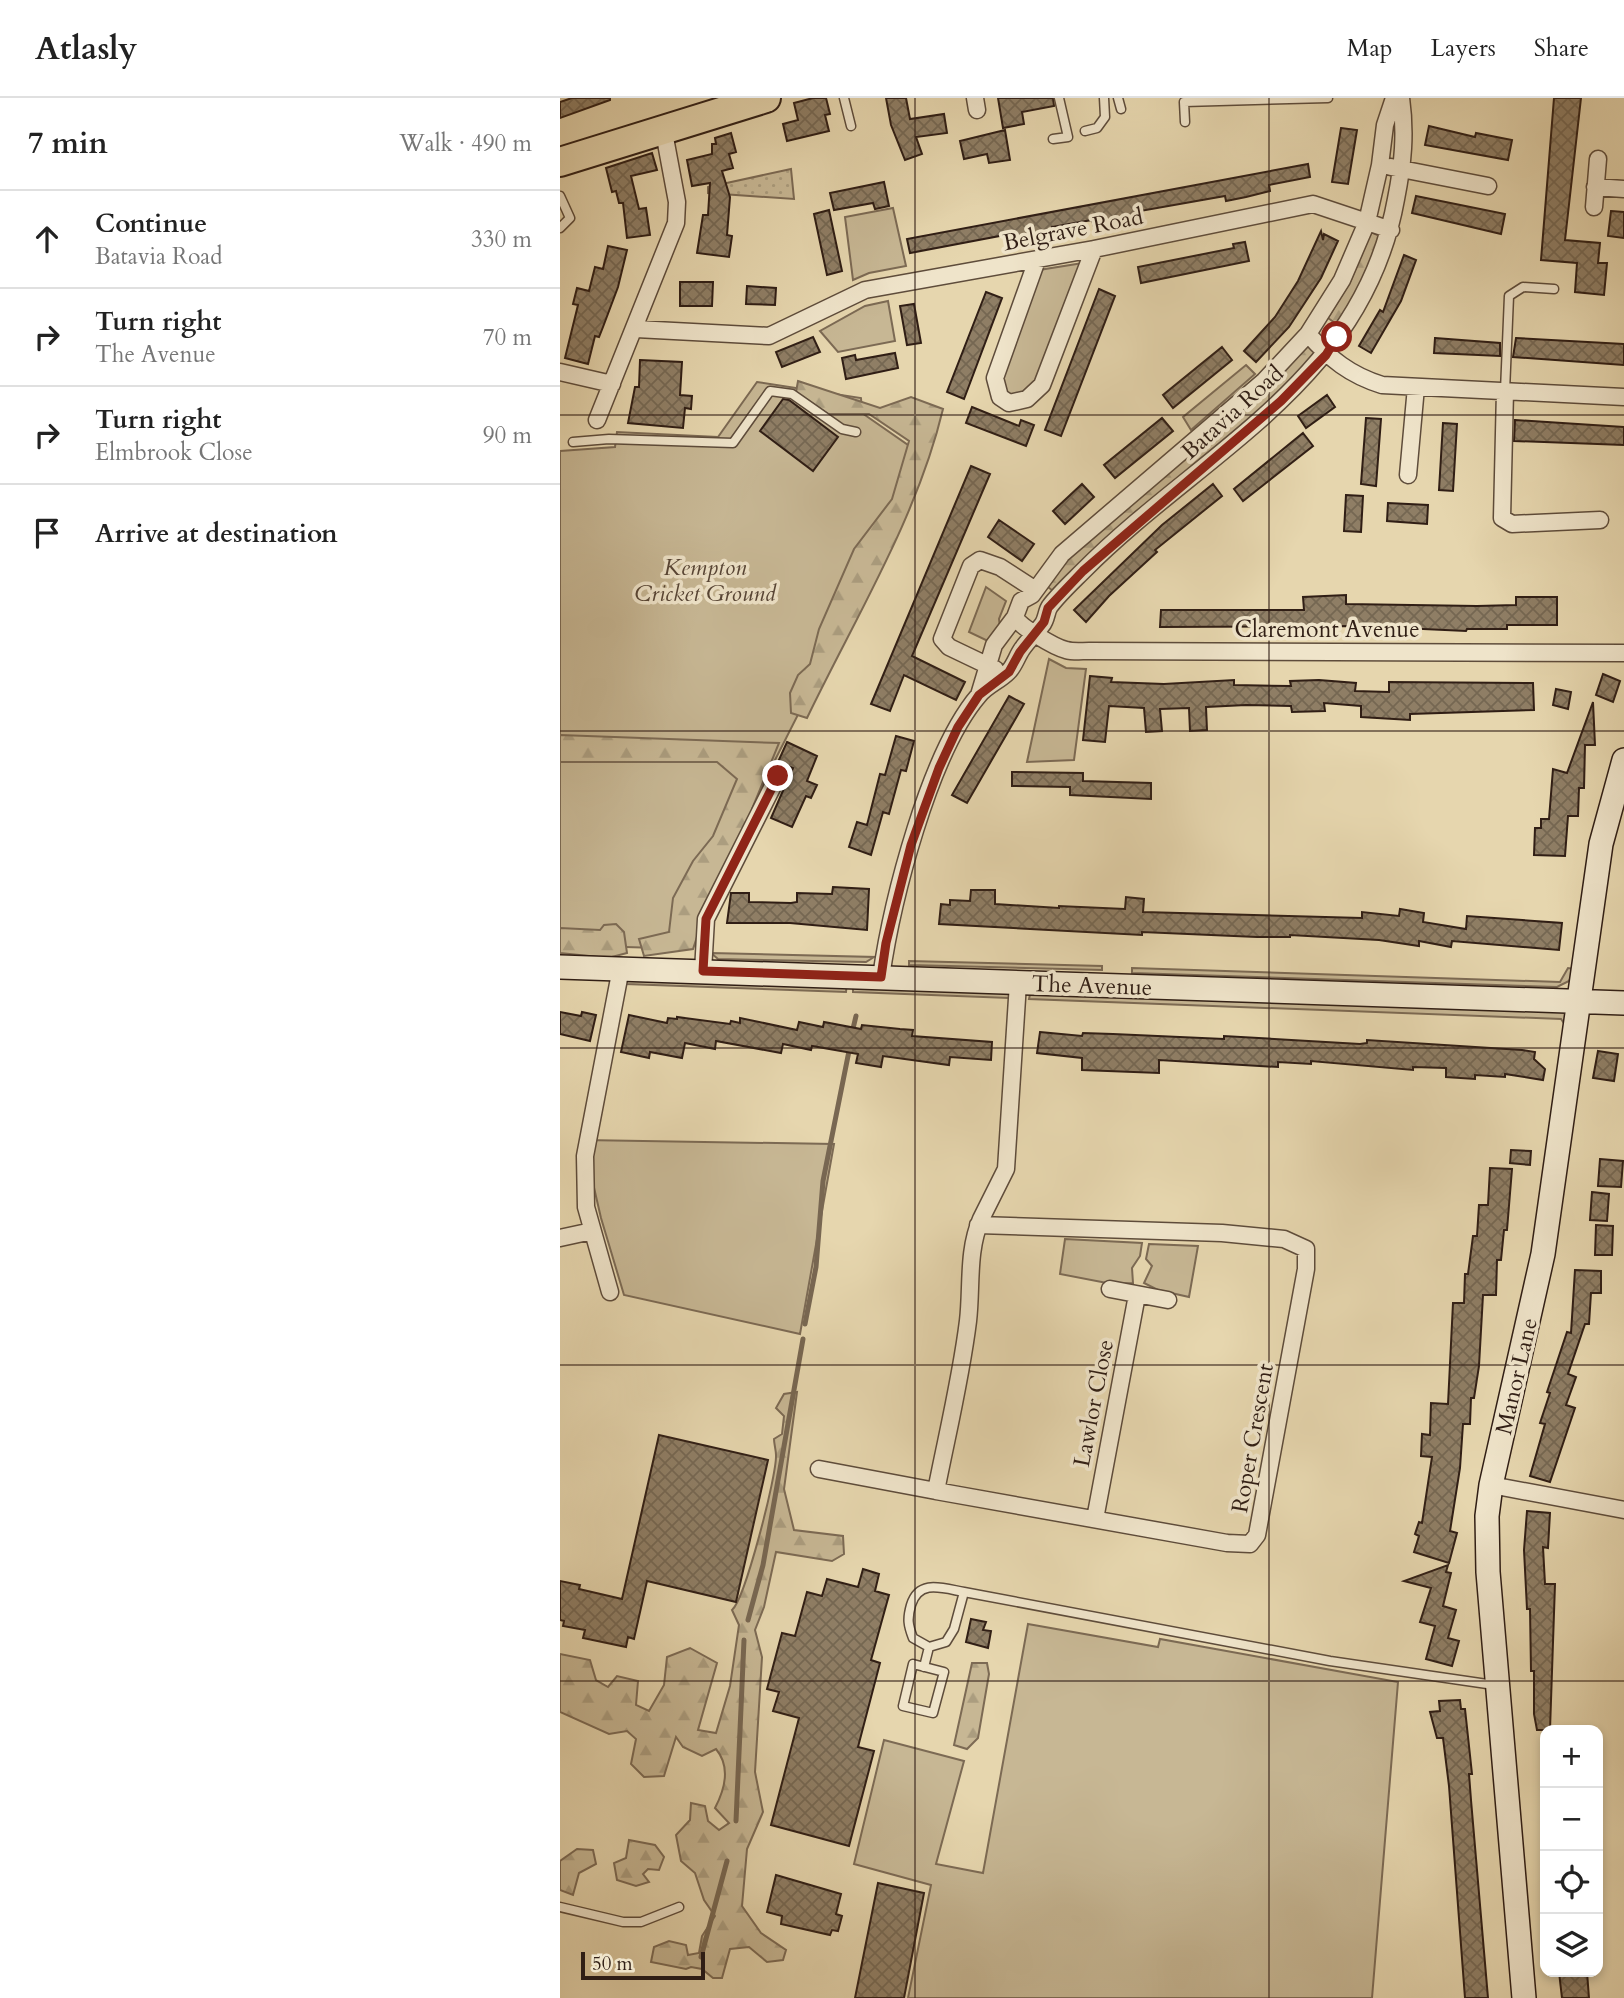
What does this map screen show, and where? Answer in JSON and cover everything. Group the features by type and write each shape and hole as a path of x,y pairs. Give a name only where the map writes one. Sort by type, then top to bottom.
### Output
{"highway":[{"path":"560,162 718,105 766,98"}],"street":[{"name":"Batavia Road","path":"979,695 994,645 1015,617 1021,601 1033,592 1062,554 1264,381 1308,334 1342,280 1367,222 1380,165 1385,125 1394,98"},
{"name":"Batavia Road","path":"881,977 886,943 911,845 939,768 958,727 979,695 1009,672 1035,631 1044,622 1048,608 1083,571 1281,401 1326,355 1365,294 1391,230 1406,129 1401,98"},
{"path":"597,420 636,329 678,211 663,127"},
{"path":"1594,207 1598,159"},
{"path":"1380,165 1488,186"},
{"path":"1595,187 1624,189"},
{"name":"Belgrave Road","path":"636,329 769,336 865,290 1037,260 1312,204 1391,230"},
{"path":"1037,260 995,378 1000,397 1009,403 1027,399 1042,385 1094,248"},
{"path":"1308,334 1326,355 1357,377 1382,385 1624,397"},
{"path":"560,372 611,384"},
{"path":"1408,475 1416,387"},
{"path":"1505,391 1502,518 1513,524 1601,520"},
{"path":"1009,672 986,665 948,647 942,639 971,566 980,560 991,563 1042,599 1048,608"},
{"path":"1015,617 1022,628 1035,631"},
{"name":"Claremont Avenue","path":"1035,631 1067,650 1089,651 1624,653"},
{"name":"Manor Lane","path":"1524,1998 1488,1572 1487,1516 1491,1485 1544,1254 1601,844 1624,760"},
{"path":"703,971 706,919 778,776"},
{"name":"The Avenue","path":"560,967 1624,1003"},
{"path":"610,1292 586,1207 585,1156 621,968"},
{"path":"936,1492 968,1321 974,1241 978,1225 1006,1169 1018,983"},
{"name":"Roper Crescent","path":"819,1469 1227,1543 1250,1544 1257,1535 1306,1269 1306,1248 1284,1239 1222,1233 978,1225"},
{"path":"560,1238 592,1231"},
{"path":"1110,1289 1168,1300"},
{"name":"Lawlor Close","path":"1095,1519 1137,1295"},
{"path":"1491,1485 1624,1510"}],"lane":[{"path":"844,98 851,126"},
{"path":"1052,139 1068,137 1059,98"},
{"path":"1085,131 1097,128 1105,117 1104,98"},
{"path":"1118,98 1121,109"},
{"path":"1185,122 1184,102 1328,98"},
{"path":"560,196 570,218 560,228"},
{"path":"1505,391 1509,296 1523,287 1554,289"},
{"path":"573,442 733,443 770,391 792,394 842,429 856,432"},
{"path":"588,440 597,420"},
{"path":"964,1592 954,1629 946,1642 929,1647 913,1638 907,1621 914,1597 921,1589 932,1586 964,1592 1330,1661 1497,1686"},
{"path":"924,1667 929,1647"},
{"path":"913,1664 924,1667 944,1672 933,1713 902,1706 913,1664"},
{"path":"560,1908 623,1922 641,1922 679,1907"}],"green space":[{"path":"791,169 794,199 708,193 708,187"},
{"path":"893,208 906,266 869,273 853,280 845,217"},
{"path":"1371,232 1382,237 1361,286 1338,325 1328,318 1350,282"},
{"path":"1089,262 1042,385 1009,403 997,369 1033,271"},
{"path":"888,301 895,341 838,352 820,331 865,306"},
{"path":"1308,334 1326,355 1061,597 1040,581"},
{"path":"1246,365 1255,374 1191,430 1183,417"},
{"path":"798,381 880,408 911,397 943,409 918,489 901,528 807,718 791,713 790,693 798,675 810,664 819,629 854,549 892,499 909,441 869,414 828,414 796,392"},
{"name":"Kempton Cricket Ground","path":"757,382 861,398 862,413 918,452 891,531 696,916 690,949 560,945 560,451 615,447 617,432 718,437"},
{"path":"986,587 1006,601 999,619 1000,628 990,642 969,632"},
{"path":"1049,659 1066,668 1086,669 1074,760 1027,762"},
{"path":"560,735 779,743 752,809 760,823 702,922 693,949 644,956 639,939 669,932 673,898 693,861 713,836 737,779 717,762 560,762"},
{"path":"616,924 624,932 627,953 608,958 560,953 560,928 600,930 604,925"},
{"path":"711,953 874,957 866,962 718,959"},
{"path":"909,961 1102,966 1102,970 909,965"},
{"path":"1132,968 1560,982 1568,968 1575,969 1569,981 1557,987 1132,973"},
{"path":"627,979 847,982 846,992 626,984"},
{"path":"853,982 1010,990 1009,998 853,992"},
{"path":"1031,990 1566,1011 1568,1029 1561,1019 1029,999"},
{"path":"583,1140 834,1144 800,1334 624,1295 601,1218"},
{"path":"1065,1239 1142,1243 1140,1256 1132,1268 1133,1283 1112,1284 1060,1274"},
{"path":"1149,1244 1198,1246 1189,1297 1158,1290 1144,1283 1152,1266 1146,1259"},
{"path":"797,1392 784,1489 794,1530 843,1536 844,1554 832,1561 776,1552 764,1607 755,1630 762,1657 755,1772 763,1812 747,1849 742,1906 761,1933 786,1950 783,1960 767,1962 749,1947 730,1949 722,1978 713,1978 702,1969 686,1969 651,1962 654,1947 669,1941 686,1945 688,1955 699,1953 702,1936 715,1916 704,1900 695,1873 681,1861 676,1835 690,1820 691,1803 705,1806 708,1821 719,1830 729,1823 715,1808 725,1778 721,1756 716,1749 702,1756 683,1747 676,1737 664,1776 644,1777 631,1764 636,1739 627,1731 609,1734 560,1712 560,1654 590,1660 596,1680 608,1687 617,1676 638,1681 636,1705 649,1711 664,1685 667,1657 690,1648 717,1663 698,1730 716,1733 730,1686 739,1625 732,1610 738,1601 752,1561 766,1510 775,1467 774,1439 782,1434 784,1416 776,1408 784,1394"},
{"path":"1028,1624 1158,1647 1160,1639 1398,1682 1372,1998 908,1998 931,1885 854,1864 884,1740 964,1761 936,1864 983,1873"},
{"path":"972,1663 987,1663 989,1674 978,1738 967,1749 954,1745"},
{"path":"629,1840 655,1845 664,1857 659,1870 648,1869 643,1874 649,1882 636,1886 617,1880 614,1863 626,1858"},
{"path":"577,1849 593,1850 596,1864 579,1873 573,1895 560,1890 560,1861"}],"building":[{"path":"572,98 610,100 560,118 560,102"},
{"path":"826,98 830,114 825,115 829,131 787,141 783,124 798,120 794,103"},
{"path":"886,98 906,98 910,119 944,114 947,133 916,137 922,154 905,160 891,125"},
{"path":"998,98 1053,98 1054,106 1022,112 1024,124 1003,128"},
{"path":"1554,98 1581,98 1565,240 1600,243 1598,263 1607,263 1604,295 1575,292 1577,263 1541,260"},
{"path":"1429,126 1475,137 1476,133 1512,140 1508,160 1425,145"},
{"path":"1341,128 1357,130 1348,184 1332,182"},
{"path":"1005,130 1010,160 989,163 987,154 964,159 960,141"},
{"path":"731,133 736,152 729,154 733,168 722,171 730,197 727,235 732,236 729,257 697,253 703,215 708,215 710,183 692,186 687,160 712,154 715,138"},
{"path":"652,153 657,170 631,176 639,209 646,208 650,235 627,238 623,203 619,203 616,191 612,192 606,168"},
{"path":"1308,164 1310,177 1269,185 1270,191 1226,201 1225,196 1140,211 1141,217 1094,227 1092,220 1052,227 1053,234 1040,237 1006,242 1005,235 910,253 907,239"},
{"path":"884,182 889,206 875,209 873,203 834,210 830,193"},
{"path":"1416,196 1505,214 1501,234 1412,213"},
{"path":"829,210 842,271 827,275 814,214"},
{"path":"1611,211 1624,212 1624,238 1608,236"},
{"path":"1321,231 1323,240 1324,234 1338,241 1321,278 1289,327 1256,362 1244,351 1275,317 1298,281"},
{"path":"1245,242 1249,261 1141,283 1138,267 1234,248 1233,244"},
{"path":"608,246 627,250 618,287 603,327 599,337 595,336 588,364 565,358 578,305 573,304 577,288 589,291 595,267 603,269"},
{"path":"1404,255 1416,260 1401,301 1371,353 1359,346 1380,310 1383,312"},
{"path":"680,282 713,282 712,306 680,306"},
{"path":"747,286 776,288 775,305 746,304"},
{"path":"1099,289 1115,296 1061,436 1045,430"},
{"path":"986,292 1002,298 964,399 947,392"},
{"path":"914,304 921,343 907,345 900,306"},
{"path":"813,337 820,352 782,367 776,352"},
{"path":"1435,338 1500,343 1500,356 1434,353"},
{"path":"1516,338 1624,344 1624,365 1513,357"},
{"path":"1222,347 1232,360 1173,408 1163,395"},
{"path":"895,353 898,368 846,379 842,358 855,355 856,360"},
{"path":"640,360 682,362 680,395 692,396 691,409 685,408 683,428 628,423 635,387 639,387"},
{"path":"1327,395 1335,407 1306,428 1298,416"},
{"path":"783,399 789,400 838,437 813,471 760,431"},
{"path":"972,407 1019,426 1021,420 1034,425 1026,446 966,423"},
{"path":"1162,418 1173,431 1115,478 1104,465"},
{"path":"1366,418 1381,419 1376,486 1361,484"},
{"path":"1515,420 1624,427 1624,445 1514,441"},
{"path":"1443,423 1457,424 1453,491 1439,490"},
{"path":"1303,433 1313,446 1243,501 1234,489"},
{"path":"971,466 990,474 912,656 965,682 956,700 904,675 890,711 871,704"},
{"path":"1082,484 1094,497 1065,524 1053,511"},
{"path":"1213,484 1222,496 1155,550 1157,552 1109,596 1086,622 1074,610 1162,525"},
{"path":"1346,495 1363,496 1361,532 1344,531"},
{"path":"1388,503 1428,505 1427,524 1387,521"},
{"path":"999,520 1034,544 1022,561 988,537"},
{"path":"1346,595 1346,604 1477,606 1516,605 1516,597 1557,597 1557,625 1507,625 1507,629 1466,631 1358,626 1160,627 1161,610 1304,610 1303,597"},
{"path":"1603,674 1620,681 1613,702 1596,695"},
{"path":"1090,676 1112,678 1111,682 1164,684 1234,680 1234,685 1291,686 1290,681 1319,680 1356,683 1355,691 1389,692 1389,682 1533,683 1534,710 1410,714 1410,720 1361,717 1361,706 1324,703 1325,711 1292,712 1291,706 1206,707 1207,730 1190,731 1189,708 1160,709 1162,731 1146,732 1144,708 1109,706 1105,742 1083,740"},
{"path":"1556,689 1571,692 1568,709 1553,705"},
{"path":"1009,696 1024,704 967,803 952,795"},
{"path":"1593,702 1595,745 1585,745 1584,788 1579,788 1578,816 1568,816 1565,856 1534,855 1535,828 1541,828 1541,819 1549,819 1553,769 1567,773"},
{"path":"896,736 914,741 906,771 901,770 889,814 883,812 871,855 849,847 857,822 867,825 880,774 885,775"},
{"path":"787,742 817,756 807,781 817,785 811,798 806,796 792,827 771,818 793,768 778,762"},
{"path":"1012,772 1083,773 1083,781 1151,783 1151,799 1070,795 1070,787 1012,786"},
{"path":"833,887 869,889 867,930 790,923 727,923 731,893 749,893 749,902 791,903 797,902 797,893 832,894"},
{"path":"971,890 995,890 995,904 1059,908 1125,909 1126,897 1144,899 1143,912 1362,918 1362,912 1399,916 1400,909 1424,913 1423,922 1466,929 1467,916 1562,923 1559,950 1452,941 1451,947 1419,941 1419,946 1379,940 1290,935 1257,937 1142,932 1142,935 939,924 941,904 950,905 950,900 970,901"},
{"path":"560,1012 581,1016 582,1012 596,1015 590,1041 560,1034"},
{"path":"629,1015 667,1023 668,1018 677,1017 730,1024 731,1021 740,1023 740,1018 797,1030 799,1022 823,1027 824,1022 861,1029 862,1025 913,1030 912,1036 992,1042 991,1060 950,1057 949,1065 883,1056 881,1067 856,1063 858,1054 812,1046 811,1050 783,1044 781,1053 716,1041 715,1049 685,1043 682,1058 650,1052 649,1058 621,1052"},
{"path":"1040,1032 1082,1036 1083,1033 1224,1039 1224,1036 1360,1044 1367,1043 1367,1040 1522,1050 1535,1052 1534,1059 1545,1069 1543,1080 1505,1074 1505,1077 1475,1075 1475,1079 1446,1077 1446,1068 1413,1067 1413,1070 1311,1061 1311,1064 1278,1062 1278,1067 1159,1060 1159,1073 1082,1070 1082,1058 1037,1053"},
{"path":"1598,1051 1618,1054 1614,1081 1593,1078"},
{"path":"1511,1150 1531,1151 1530,1165 1510,1163"},
{"path":"1600,1159 1623,1161 1621,1187 1598,1186"},
{"path":"1490,1168 1512,1169 1507,1230 1504,1230 1501,1260 1497,1260 1496,1295 1483,1295 1479,1366 1474,1398 1471,1398 1470,1424 1463,1424 1460,1468 1450,1531 1457,1533 1449,1563 1414,1552 1419,1536 1415,1534 1419,1522 1422,1523 1432,1457 1421,1456 1422,1434 1430,1435 1431,1403 1448,1404 1453,1303 1464,1303 1465,1274 1468,1274 1473,1236 1477,1236 1479,1205 1488,1205"},
{"path":"1592,1192 1609,1194 1607,1221 1590,1220"},
{"path":"1596,1225 1613,1226 1612,1255 1595,1255"},
{"path":"1575,1270 1601,1271 1601,1293 1591,1293 1589,1324 1585,1324 1568,1374 1576,1377 1566,1405 1575,1408 1550,1482 1530,1476 1545,1424 1540,1423 1550,1393 1547,1392 1567,1332 1571,1333"},
{"path":"659,1435 768,1460 736,1602 647,1581 634,1639 628,1637 626,1647 583,1638 585,1630 563,1626 564,1621 560,1620 560,1581 580,1585 579,1589 622,1599"},
{"path":"1527,1511 1550,1513 1548,1548 1543,1547 1545,1584 1555,1584 1550,1725 1540,1725 1540,1730 1537,1730 1534,1714 1534,1671 1531,1671 1530,1609 1527,1609 1524,1550"},
{"path":"1448,1565 1446,1572 1451,1573 1443,1606 1456,1610 1448,1638 1459,1641 1452,1666 1426,1659 1435,1626 1420,1622 1431,1588 1404,1581"},
{"path":"863,1569 879,1574 875,1591 889,1595 871,1660 880,1663 858,1747 874,1751 849,1846 771,1825 799,1718 773,1711 779,1692 767,1689 782,1633 795,1636 807,1592 822,1596 827,1579 858,1587"},
{"path":"971,1619 986,1622 983,1630 991,1631 988,1648 966,1642"},
{"path":"1460,1700 1461,1709 1465,1709 1472,1774 1469,1774 1488,1998 1465,1998 1449,1786 1443,1738 1437,1738 1430,1712 1440,1711 1439,1701"},
{"path":"776,1875 841,1894 836,1914 842,1916 838,1931 832,1930 830,1935 781,1924 782,1916 767,1912"},
{"path":"878,1883 924,1893 904,1998 855,1998"},
{"path":"1560,1977 1587,1977 1589,1998 1562,1998"}],"waterway":[{"path":"852,1033 856,1016"},
{"path":"805,1324 816,1267 823,1181 850,1046"},
{"path":"748,1620 763,1565 803,1339"},
{"path":"736,1821 744,1640"},
{"path":"701,1957 727,1861"}],"route":[{"path":"778,776 706,919 703,971 881,977 886,943 911,845 939,768 958,727 979,695 1009,672 1035,631 1041,628 1048,608 1083,571 1281,401 1326,355 1337,337"}]}
